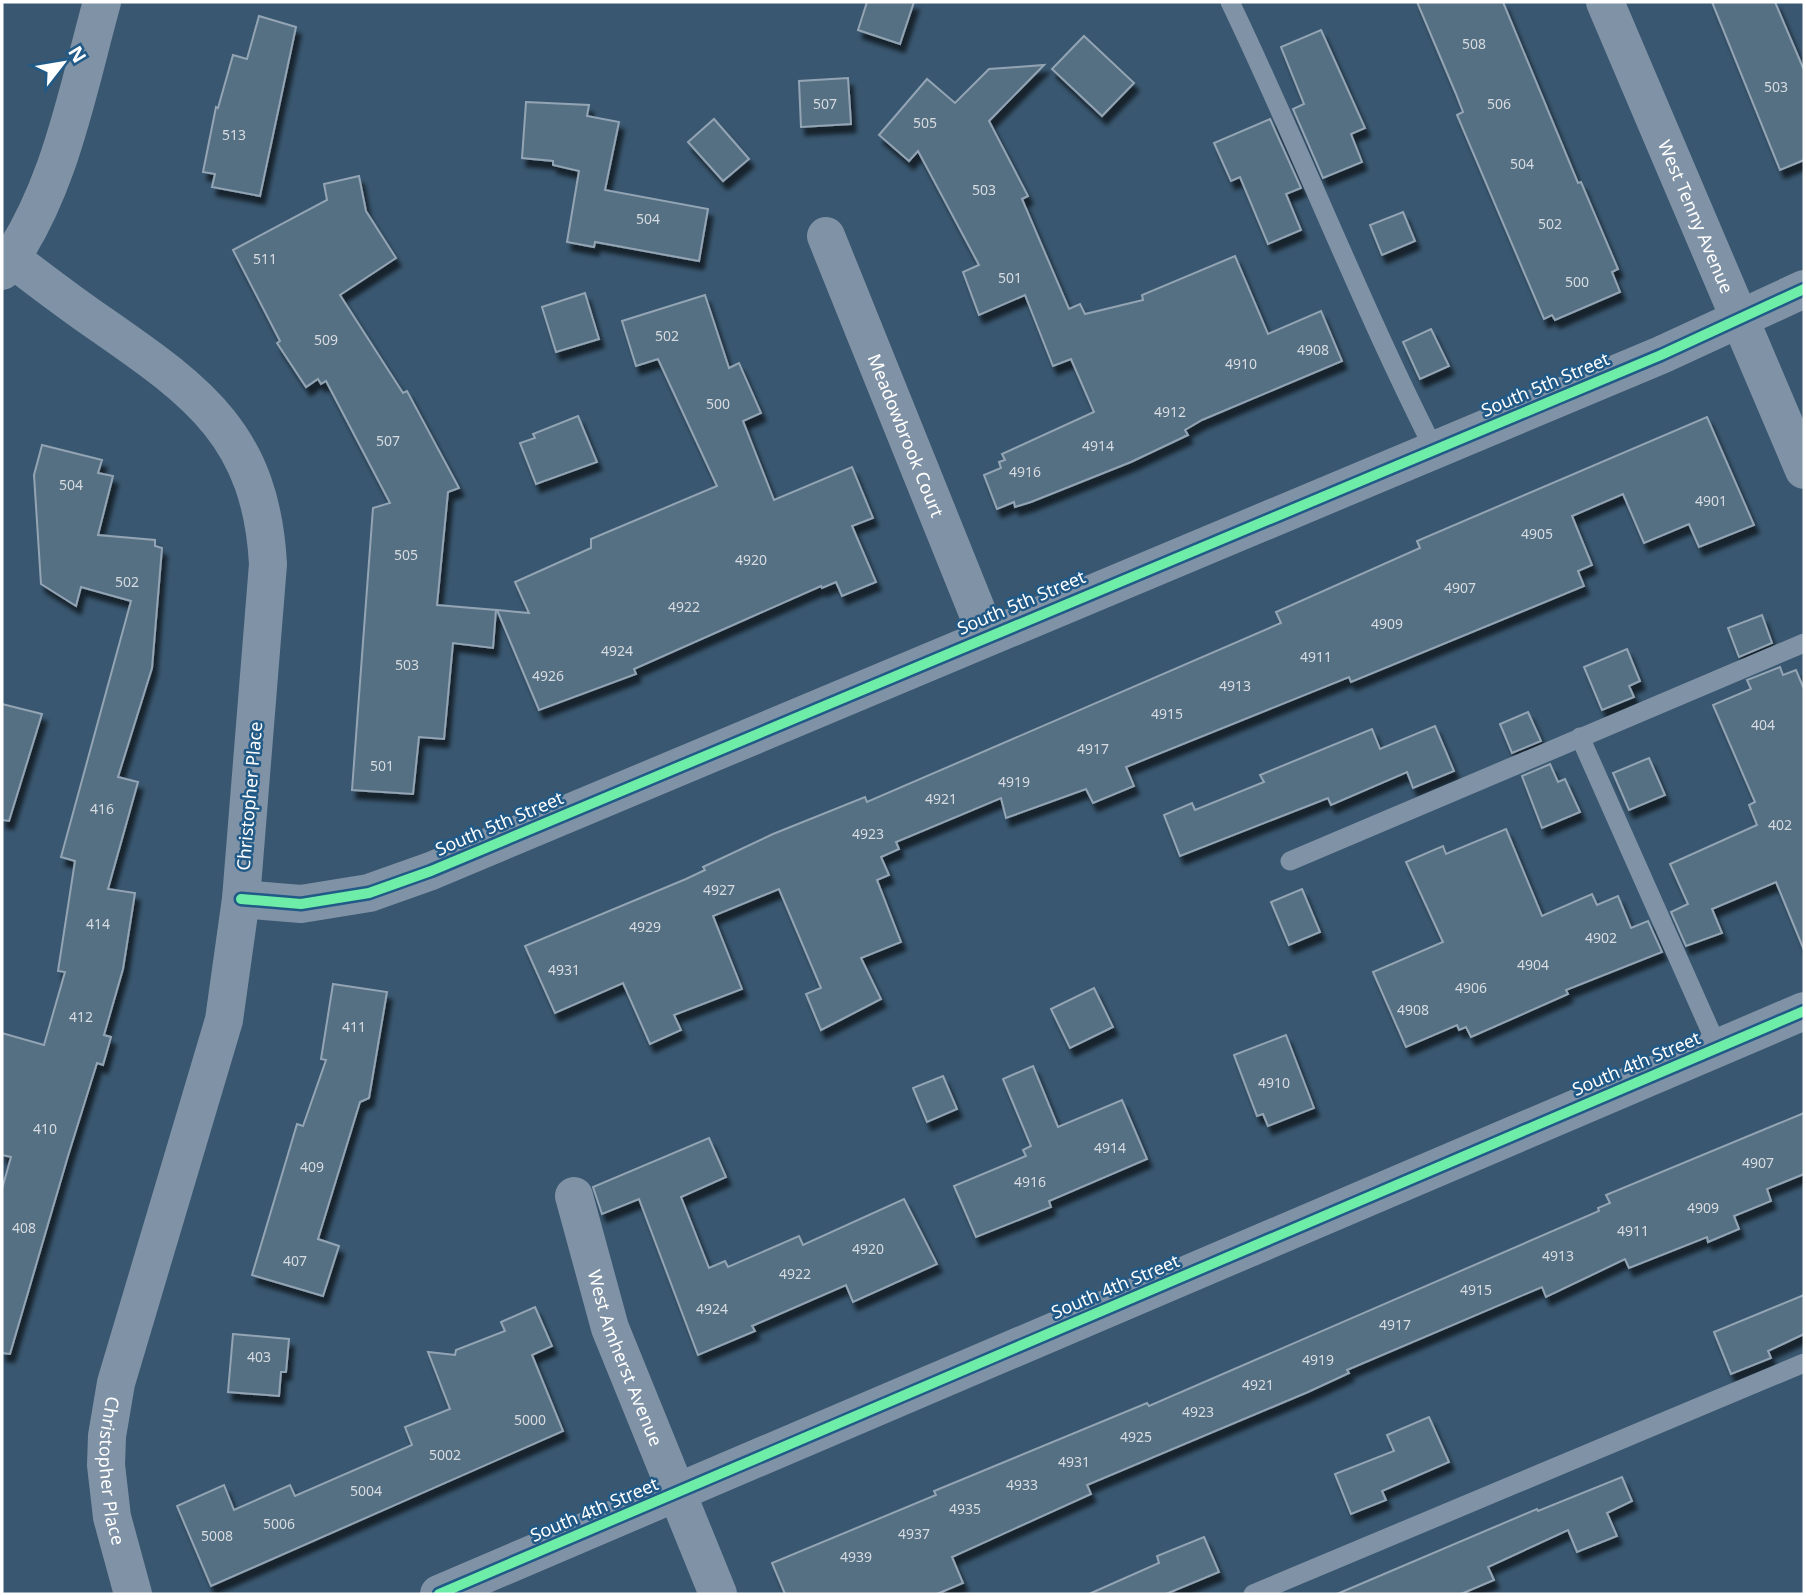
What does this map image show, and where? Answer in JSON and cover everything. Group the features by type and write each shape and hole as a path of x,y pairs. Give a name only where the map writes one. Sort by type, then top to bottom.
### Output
{"street":[{"path":"7,264 38,212 102,2"},
{"name":"West Tenny Avenue","path":"1610,3 1804,470"},
{"name":"Meadowbrook Court","path":"826,236 987,636"},
{"name":"Christopher Place","path":"7,264 163,368 208,407 230,434 259,496 266,530 268,564 241,899 224,1020 116,1383 107,1436 112,1517 133,1594"},
{"name":"South 5th Street","path":"241,899 301,904 369,893 443,866 1661,355 1739,316 1804,289"},
{"name":"South 4th Street","path":"439,1594 1804,1011"},
{"name":"West Amherst Avenue","path":"574,1196 610,1328 718,1594"}],"lane":[{"path":"1230,2 1266,76 1392,367 1434,449"},
{"path":"1290,861 1804,643"},
{"path":"1580,737 1718,1048"},
{"path":"1253,1594 1804,1363"}],"building":[{"path":"867,2 914,2 900,44 858,30"},
{"path":"1417,2 1503,2 1578,183 1581,182 1618,269 1612,272 1620,292 1555,320 1552,315 1544,319 1457,115 1463,112"},
{"path":"1712,2 1775,2 1804,70 1804,160 1780,170"},
{"path":"259,16 296,27 260,196 212,187 215,174 203,172 216,107 218,108 233,55 247,59"},
{"path":"1321,30 1365,128 1351,134 1362,162 1323,178 1293,109 1304,104 1281,47"},
{"path":"1084,36 1134,83 1102,116 1052,69"},
{"path":"1044,65 989,121 1028,196 1022,199 1069,309 1080,304 1085,314 1143,300 1142,295 1235,256 1268,334 1321,311 1342,361 1202,420 1185,430 1188,435 1131,462 1031,502 1015,507 1014,502 997,509 984,475 1001,468 999,462 1005,460 1002,454 1094,412 1071,359 1053,366 1025,295 979,315 963,272 979,265 918,151 909,161 879,135 927,79 955,103 989,69"},
{"path":"848,78 851,124 801,127 799,81"},
{"path":"526,102 589,105 587,116 619,122 605,190 708,209 699,261 595,242 594,247 567,242 579,171 553,165 553,161 522,158"},
{"path":"714,119 749,159 723,181 688,142"},
{"path":"1270,119 1301,188 1286,194 1301,230 1268,244 1240,177 1231,181 1214,143"},
{"path":"359,176 366,211 396,258 340,295 403,393 407,391 459,488 448,492 437,605 496,610 493,648 453,643 444,739 419,737 413,794 352,790 373,508 390,503 326,381 321,384 318,379 306,387 277,343 280,341 233,250 327,200 324,184"},
{"path":"1403,212 1415,241 1382,255 1370,225"},
{"path":"585,293 599,339 556,352 542,307"},
{"path":"705,295 729,368 739,363 761,413 743,421 774,500 852,467 873,518 852,526 876,582 842,596 836,582 822,588 821,586 634,669 636,674 539,710 497,610 529,613 515,582 591,548 591,539 717,486 658,359 636,366 622,321"},
{"path":"1431,329 1449,366 1420,379 1403,342"},
{"path":"578,416 597,462 536,484 520,443 535,438 533,434"},
{"path":"1707,417 1754,525 1699,547 1689,524 1644,543 1623,494 1572,516 1592,565 1578,571 1584,586 1351,682 1349,677 1126,767 1134,786 1093,803 1086,789 1006,818 1001,798 896,842 899,849 881,857 889,875 877,880 901,942 861,958 881,999 821,1030 806,994 821,988 779,889 713,916 742,989 674,1015 681,1030 650,1044 623,983 555,1013 525,946 686,879 705,870 703,867 773,834 865,797 867,802 1281,623 1276,612 1420,548 1417,541"},
{"path":"42,445 102,460 98,473 113,476 98,535 155,540 155,546 162,548 152,668 118,777 138,782 108,889 135,893 123,969 104,1035 111,1037 103,1065 97,1063 10,1354 2,1353 2,1189 11,1157 2,1155 2,1033 44,1045 65,972 58,971 75,861 61,857 131,601 81,587 76,606 41,584 34,475"},
{"path":"1762,615 1772,643 1739,657 1728,628"},
{"path":"1627,649 1640,681 1629,686 1634,697 1602,710 1584,667"},
{"path":"1780,667 1783,675 1796,670 1804,689 1804,950 1776,882 1712,909 1722,933 1686,946 1671,912 1688,904 1670,864 1757,825 1749,805 1755,802 1713,705 1751,689 1747,680"},
{"path":"2,704 42,714 9,821 2,820"},
{"path":"1528,712 1541,741 1512,753 1500,724"},
{"path":"1435,726 1454,771 1413,788 1407,772 1331,805 1328,798 1180,856 1164,815 1192,803 1195,810 1264,782 1260,775 1372,729 1380,749"},
{"path":"1649,758 1665,795 1629,810 1613,773"},
{"path":"1550,764 1558,782 1565,779 1580,812 1542,828 1522,776"},
{"path":"1506,829 1542,916 1592,894 1597,905 1618,896 1631,928 1648,921 1662,952 1566,990 1568,994 1471,1037 1466,1027 1459,1030 1457,1025 1406,1047 1373,972 1443,942 1406,862 1443,846 1446,854"},
{"path":"1302,889 1320,932 1289,945 1271,902"},
{"path":"333,984 387,992 369,1098 360,1102 318,1239 339,1246 323,1296 252,1275 297,1124 303,1126 326,1060 321,1059"},
{"path":"1094,988 1113,1027 1070,1048 1051,1009"},
{"path":"1286,1035 1314,1108 1268,1126 1263,1114 1257,1116 1234,1055"},
{"path":"1033,1066 1058,1127 1122,1100 1147,1159 1049,1201 1051,1207 976,1237 954,1186 1026,1156 1023,1150 1031,1146 1003,1079"},
{"path":"943,1076 957,1109 927,1122 913,1088"},
{"path":"1804,1113 1804,1174 1767,1189 1771,1201 1734,1216 1739,1229 1708,1242 1707,1237 1629,1268 1625,1259 1546,1297 1542,1287 1347,1370 1349,1373 1308,1392 1087,1485 1091,1494 952,1557 963,1583 937,1594 785,1594 772,1563 936,1495 934,1491 1147,1403 1149,1406 1599,1211 1598,1208 1610,1203 1606,1195"},
{"path":"709,1138 726,1177 681,1197 709,1268 725,1261 728,1267 799,1236 803,1245 904,1199 937,1264 853,1302 846,1285 752,1326 755,1331 698,1355 639,1199 602,1214 593,1187"},
{"path":"1804,1295 1804,1334 1768,1351 1771,1358 1731,1374 1714,1332"},
{"path":"535,1307 552,1346 532,1355 563,1431 211,1586 177,1506 224,1485 234,1510 290,1485 295,1496 412,1445 405,1427 450,1409 428,1352 455,1355 456,1350 505,1331 501,1322"},
{"path":"233,1334 289,1339 286,1372 281,1372 279,1396 228,1392"},
{"path":"1429,1417 1449,1462 1382,1491 1386,1500 1351,1514 1335,1474 1394,1451 1387,1435"},
{"path":"1622,1477 1632,1501 1607,1513 1617,1536 1577,1552 1568,1530 1488,1567 1494,1580 1461,1594 1337,1594 1537,1509 1538,1511"},
{"path":"1204,1537 1219,1572 1166,1594 1089,1594 1159,1563 1157,1556"}],"cycle path":[{"path":"241,899 301,904 369,893 431,871 1661,355 1804,289"},
{"path":"439,1594 1804,1011"}]}
